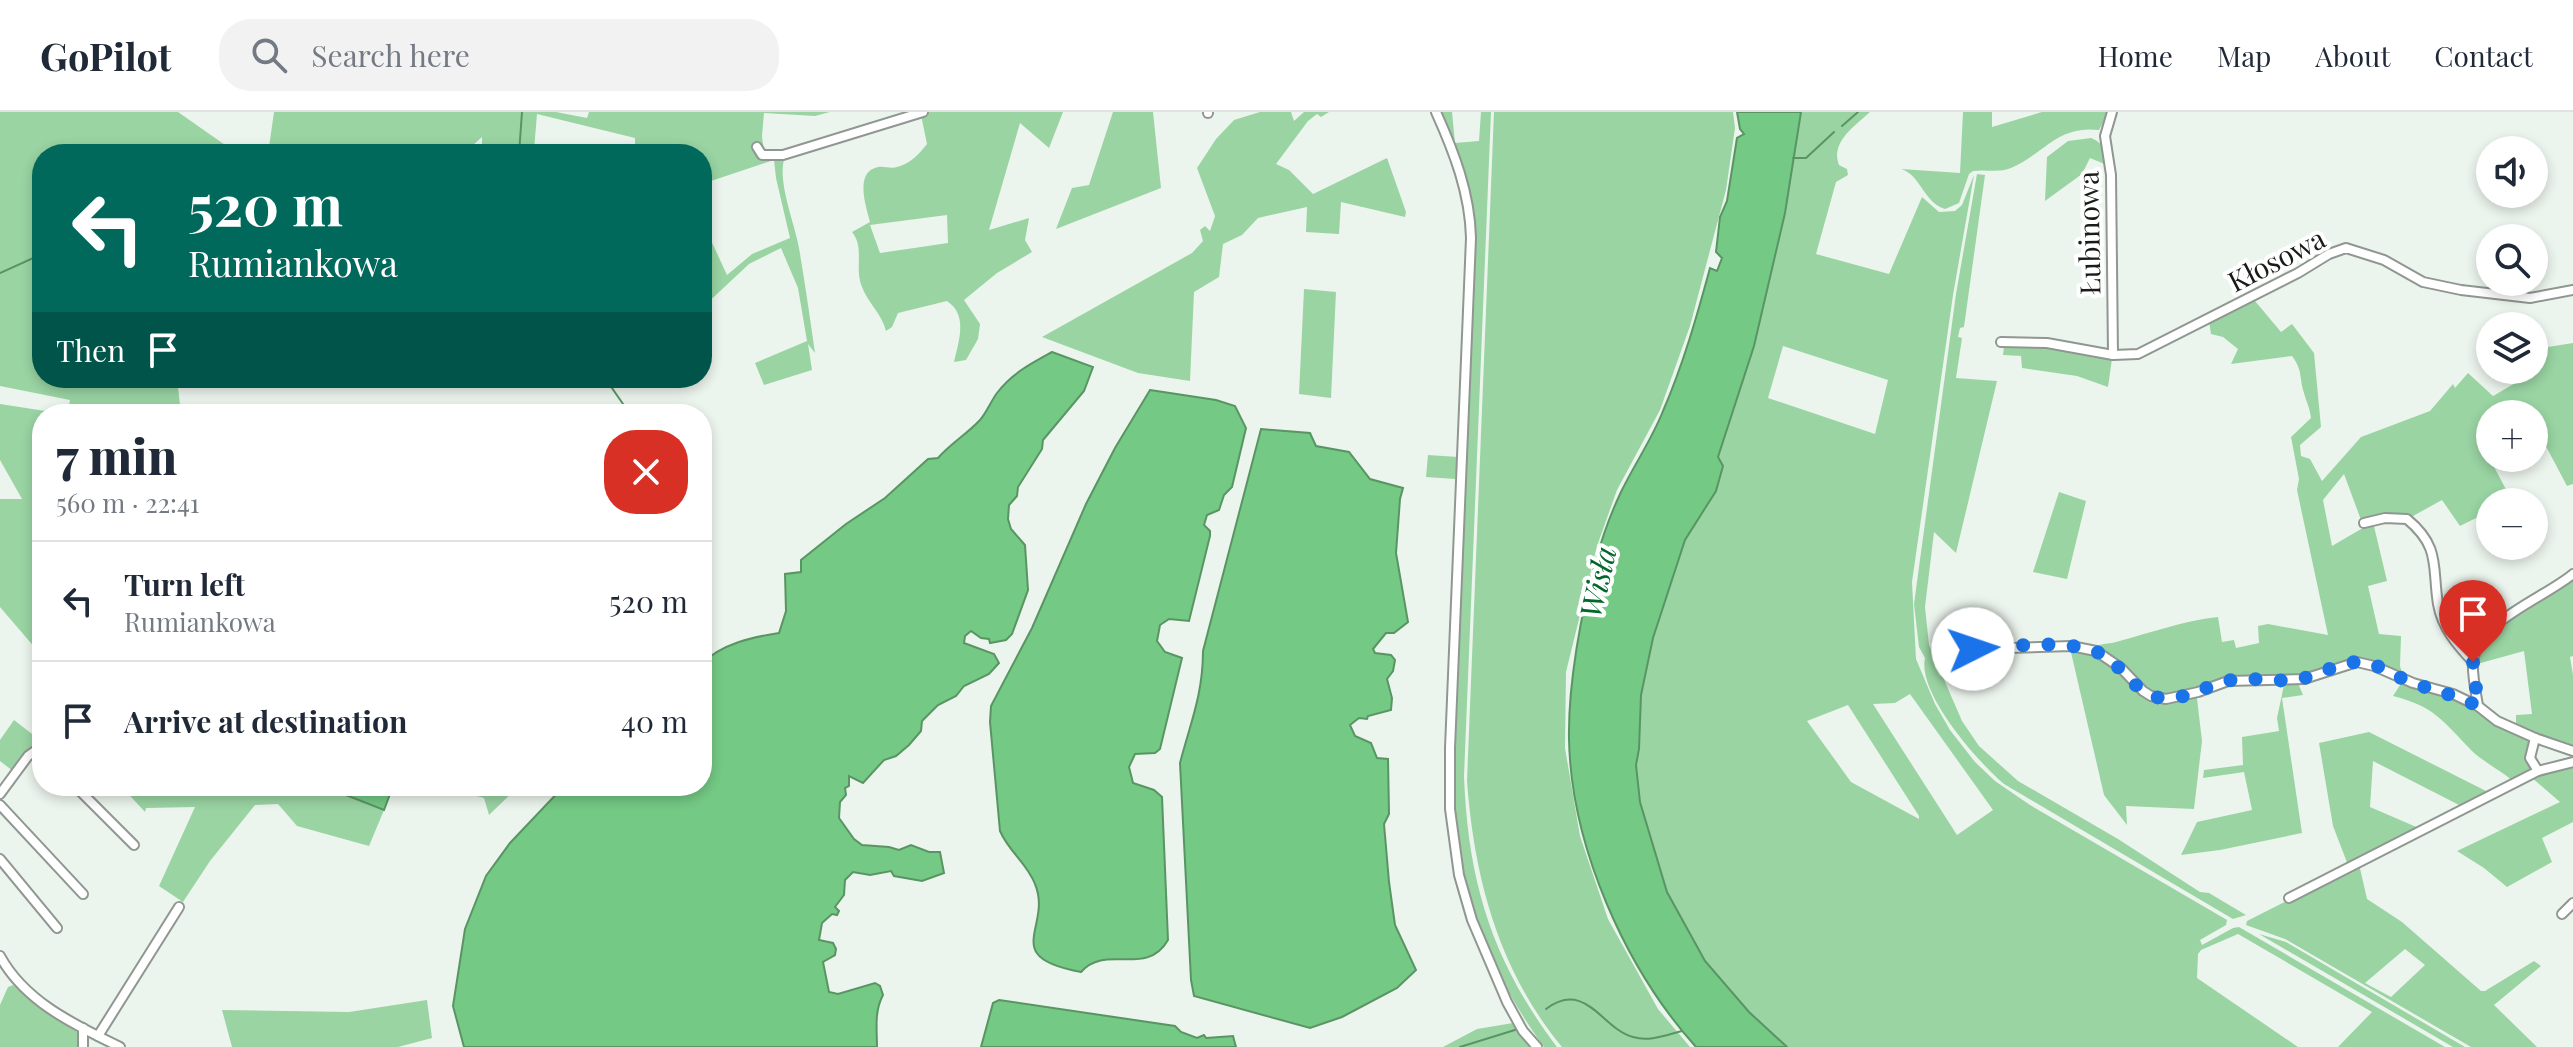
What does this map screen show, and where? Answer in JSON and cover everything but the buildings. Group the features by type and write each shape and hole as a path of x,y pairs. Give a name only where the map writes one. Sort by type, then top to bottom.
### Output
{"street":[{"path":"757,147 766,157 783,155 923,112"},
{"path":"1436,112 1461,175 1471,238 1450,748 1451,823 1459,875 1477,932 1507,1002 1523,1031 1537,1047"},
{"name":"Łubinowa","path":"2112,112 2105,136 2111,175 2113,355"},
{"name":"Kłosowa","path":"2001,342 2071,345 2113,355 2138,354 2346,248 2384,260 2423,282 2461,290 2530,298 2573,290"},
{"path":"2364,523 2385,518 2407,519 2423,534 2434,558 2438,604 2446,627 2452,639 2473,662"},
{"path":"2478,706 2473,662 2483,636 2573,574"},
{"path":"1973,649 2071,646 2096,651 2121,668 2143,691 2166,699 2228,681 2304,679 2357,662 2453,694 2478,706 2497,721 2573,751"},
{"path":"2535,738 2530,758 2538,771"},
{"path":"0,794 32,753"},
{"path":"2289,898 2538,771 2573,762"},
{"path":"85,796 134,845"},
{"path":"0,805 83,894"},
{"path":"0,859 57,928"},
{"path":"2562,914 2573,903"},
{"path":"98,1036 179,907"},
{"path":"0,956 4,973 40,1001 120,1047"},
{"path":"83,1028 83,1047"}],"shaded area":[{"path":"0,112 178,112 224,144 32,144 32,388 178,388 180,404 69,404 70,400 0,386"},
{"path":"274,112 556,112 587,118 589,112 830,112 815,116 764,113 762,136 764,153 785,157 784,189 799,248 815,353 808,344 812,370 764,385 755,363 807,341 798,288 781,248 749,264 712,299 712,243 727,275 752,254 790,238 774,160 712,181 712,144 635,144 635,138 537,114 534,144 482,144 482,137 474,144 269,144"},
{"path":"930,112 1063,112 1049,148 1020,123 989,230 1029,218 1025,240 1032,252 997,273 964,300 980,324 978,339 966,360 954,362 960,321 958,313 947,301 898,313 892,327 886,331 862,287 858,245 852,232 870,222 864,199 866,175 878,167 895,168 906,164 927,144 921,115","holes":["947,215 948,243 880,253 870,225"]},
{"path":"1113,112 1153,112 1161,188 1056,229 1072,188 1089,185"},
{"path":"1260,112 1291,112 1294,121 1304,112 1329,112 1321,117 1317,114 1308,121 1276,164 1289,170 1313,194 1387,158 1406,212 1405,217 1341,202 1339,234 1306,232 1307,207 1258,218 1242,235 1223,244 1219,277 1194,292 1190,381 1138,373 1042,337 1192,253 1203,241 1200,230 1205,226 1210,231 1215,216 1197,168 1216,139 1234,120"},
{"path":"1441,112 1452,112 1455,143 1479,141 1481,112 1491,112 1464,776 1466,815 1478,886 1500,951 1535,1015 1557,1047 1544,1047 1491,957 1471,907 1457,843 1454,747 1476,228 1468,184"},
{"path":"1494,112 1733,112 1735,128 1726,190 1690,326 1660,410 1617,490 1597,546 1566,672 1565,748 1580,836 1608,919 1658,1009 1690,1047 1562,1047 1540,1018 1506,955 1476,853 1467,781"},
{"path":"1801,112 1870,112 1851,129 1838,149 1839,165 1847,169 1848,175 1836,182 1816,254 1889,274 1922,197 1939,212 1955,211 1962,205 1974,175 1953,295 1912,582 1916,659 1935,704 1950,730 1975,762 1995,781 2030,805 2227,920 2226,925 2200,940 2202,945 2239,927 2445,1047 2338,1047 2372,1012 2238,934 2201,950 2198,954 2197,978 2298,1047 1787,1047 1749,1012 1705,961 1667,892 1640,802 1636,765 1641,695 1653,638 1685,540 1716,491 1723,466 1718,458 1754,346 1785,213","holes":["1783,346 1888,380 1875,434 1768,398","1910,694 1993,810 1957,835 1873,704 1895,703","1848,705 1919,819 1851,782 1807,721"]},
{"path":"1963,112 1992,112 1992,127 2042,112 2109,112 2099,130 2061,136 2007,169 1973,171 1969,174 1959,203 1945,209 1932,201 1913,177 1901,169 1960,173"},
{"path":"2091,138 2104,148 2107,165 2090,158 2082,174 2045,201 2047,157 2068,141"},
{"path":"1977,174 1985,175 1964,327 1960,328 1958,337 1962,338 1956,378 1997,381 1956,553 1934,532 1925,607 1929,645 1962,721 1979,746 2018,781 2118,839 2200,892 2209,893 2246,915 2233,919 2004,784 1965,744 1930,689 1925,658 1919,647 1914,604 1956,294"},
{"path":"1304,289 1336,292 1331,398 1299,394"},
{"path":"2255,301 2281,332 2292,324 2314,353 2321,427 2300,445 2301,456 2310,459 2322,481 2361,437 2430,411 2453,384 2455,388 2468,373 2476,384 2493,396 2514,384 2548,384 2548,347 2573,343 2573,484 2567,486 2548,450 2548,400 2476,400 2476,472 2497,472 2505,488 2476,488 2476,518 2460,526 2442,500 2413,516 2361,520 2344,474 2323,500 2332,546 2373,522 2387,581 2368,586 2379,634 2401,636 2400,666 2403,676 2357,660 2294,678 2261,677 2196,690 2202,741 2194,809 2126,806 2127,825 2104,795 2070,648 2086,652 2097,646 2179,624 2218,617 2222,642 2234,640 2236,648 2259,643 2258,626 2268,624 2328,635 2297,490 2299,479 2291,437 2311,418 2298,366 2292,356 2231,364 2238,349 2223,337 2211,334 2209,321"},
{"path":"2004,346 2046,346 2107,356 2112,359 2108,387 2077,376 2022,368 2021,356 2003,355"},
{"path":"0,404 32,409 32,644 0,607 0,499 22,499 0,460"},
{"path":"1428,455 1458,457 1455,479 1426,477"},
{"path":"2059,492 2086,501 2067,579 2033,572"},
{"path":"2573,580 2573,656 2570,657 2573,746 2516,726 2516,715 2532,714 2524,651 2477,664 2486,640 2510,619"},
{"path":"2402,682 2477,707 2481,715 2497,726 2529,741 2526,758 2532,771 2513,781 2475,754 2437,716 2419,705 2393,696"},
{"path":"2298,683 2303,695 2282,698 2302,833 2181,855 2197,822 2252,810 2244,772 2203,778 2204,770 2243,765 2242,737 2279,731 2277,718 2284,685"},
{"path":"14,720 32,734 32,749 13,771 0,761 0,740"},
{"path":"2369,732 2490,793 2463,807 2373,761 2370,807 2421,829 2348,865 2333,826 2319,743"},
{"path":"2573,765 2573,822 2542,838 2552,862 2507,887 2457,851 2560,802 2532,778"},
{"path":"130,796 348,796 384,810 369,846 297,826 278,804 255,805 210,861 183,902 159,886 195,807 146,808 145,812"},
{"path":"477,796 509,796 489,815 484,798"},
{"path":"2359,864 2367,899 2402,922 2481,991 2534,961 2541,966 2494,1005 2537,1047 2471,1047 2285,939 2246,925 2247,921","holes":["2405,949 2425,965 2391,997 2365,983"]},
{"path":"2259,934 2286,942 2465,1047 2453,1047"},
{"path":"13,985 37,1006 80,1034 81,1047 0,1047 0,1005 8,987"},
{"path":"427,1000 432,1038 398,1047 232,1047 222,1010 349,1012"},
{"path":"1513,1023 1531,1047 1443,1047 1477,1029"}],"water":[{"name":"Wisła","path":"1737,112 1801,112 1785,213 1754,346 1718,457 1723,466 1716,491 1685,540 1653,638 1641,695 1636,765 1640,802 1667,892 1705,961 1749,1012 1787,1047 1696,1047 1670,1015 1625,943 1591,863 1572,780 1569,739 1576,649 1601,543 1621,492 1654,432 1670,394 1710,268 1717,271 1722,258 1716,252 1720,217 1727,201 1737,138 1744,134"},
{"path":"1052,352 1093,367 1084,391 1043,440 1042,449 1009,505 1011,529 1025,545 1028,590 1012,634 1006,640 990,643 989,639 971,631 965,636 964,643 994,654 999,663 989,674 964,686 956,696 938,705 922,721 921,731 909,745 896,756 884,760 863,783 849,776 846,795 840,802 839,818 862,845 899,850 911,845 929,852 940,852 944,873 922,881 894,876 891,871 870,875 853,872 845,880 844,895 835,907 839,911 837,915 832,914 822,923 819,940 833,943 836,949 835,955 823,962 829,992 838,994 875,983 880,986 883,995 877,1014 877,1047 464,1047 453,1006 465,929 486,876 510,843 555,796 712,796 712,655 748,639 779,633 786,611 785,574 801,572 801,560 885,498 928,459 938,458 980,420 997,393 1023,369"},
{"path":"1150,390 1235,406 1246,428 1232,487 1224,495 1219,510 1207,515 1204,525 1210,536 1189,621 1169,619 1160,625 1157,641 1165,652 1182,658 1160,749 1155,753 1135,754 1129,767 1133,783 1154,790 1162,797 1168,940 1149,957 1102,960 1081,972 1056,966 1041,958 1035,949 1039,900 1035,884 1000,831 991,706 1032,628 1086,504"},
{"path":"1261,429 1310,433 1316,446 1349,452 1370,479 1403,488 1396,553 1408,622 1394,633 1386,633 1373,649 1375,653 1391,655 1395,660 1393,671 1387,679 1392,698 1391,710 1368,716 1367,719 1359,718 1350,725 1355,736 1371,743 1377,758 1388,759 1389,814 1384,824 1389,882 1395,925 1416,970 1397,988 1342,1017 1310,1028 1194,996 1191,980 1180,763 1198,695 1203,651"},
{"path":"348,796 389,796 384,810"},
{"path":"999,1000 1175,1026 1197,1038 1204,1035 1206,1038 1233,1036 1236,1047 981,1047 993,1003"}],"waterway":[{"path":"520,144 522,112"},
{"path":"1842,126 1858,112"},
{"path":"1793,158 1806,158 1834,132"},
{"path":"0,273 32,259"},
{"path":"612,388 623,404"},
{"path":"1546,1009 1560,1001 1583,1003 1622,1032 1645,1039 1682,1031"},
{"path":"1460,1047 1518,1029"}],"route":[{"path":"1973,649 2071,646 2096,651 2121,668 2143,691 2166,699 2183,697 2228,681 2304,679 2357,662 2453,694 2478,706 2473,662"}]}
